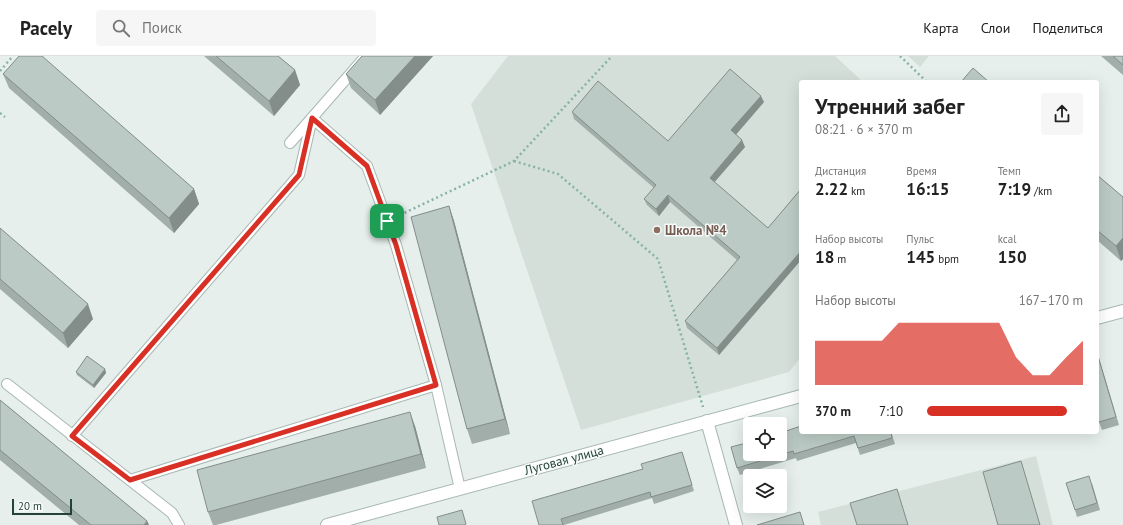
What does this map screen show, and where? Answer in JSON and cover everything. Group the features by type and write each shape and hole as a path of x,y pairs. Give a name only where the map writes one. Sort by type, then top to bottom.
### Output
{"street":[{"path":"1099,317 1123,311"},
{"name":"Луговая улица","path":"327,525 799,397"},
{"path":"707,421 736,525"}],"lane":[{"path":"290,143 366,56"},
{"path":"312,118 367,166 396,245 436,385 460,489"},
{"path":"72,436 299,175 312,118"},
{"path":"7,384 172,513 179,525"},
{"path":"130,480 436,385"}],"path":[{"path":"0,71 13,56"},
{"path":"387,221 514,161 612,56"},
{"path":"900,56 925,80"},
{"path":"0,113 5,118"},
{"path":"514,161 558,174 658,259 707,421"}],"shaded area":[{"name":"Школа №4","path":"508,56 835,56 861,80 799,80 799,360 789,372 581,430 471,104"},
{"path":"908,56 929,56 920,67"},
{"path":"1036,456 1053,525 821,525 818,512"}],"building":[{"path":"19,56 42,56 194,189 169,218 3,74"},
{"path":"216,56 278,56 295,70 269,101"},
{"path":"362,56 415,56 375,100 346,74"},
{"path":"1113,56 1123,56 1123,65"},
{"path":"973,68 987,80 963,80"},
{"path":"730,69 761,96 731,130 742,140 710,178 768,228 799,191 799,253 717,348 685,321 740,257 668,195 656,209 644,199 656,185 572,112 598,81 668,141"},
{"path":"1099,177 1123,197 1123,238 1116,246 1099,232"},
{"path":"449,206 505,419 467,429 411,217"},
{"path":"0,228 88,304 63,333 0,279"},
{"path":"87,356 105,369 93,385 76,372"},
{"path":"1099,360 1116,417 1099,422"},
{"path":"0,400 147,521 144,525 91,525 0,450"},
{"path":"410,412 421,454 208,512 197,470"},
{"path":"799,427 799,434 891,434 892,438 858,448 854,436 794,454 793,451 787,453 787,431"},
{"path":"743,444 743,461 760,461 737,468 731,447"},
{"path":"682,452 692,485 651,497 650,492 561,519 563,525 539,525 532,501 643,469 641,464"},
{"path":"1021,461 1040,525 998,525 983,472"},
{"path":"1089,476 1097,503 1075,510 1066,483"},
{"path":"897,489 908,525 857,525 850,503"},
{"path":"462,510 466,524 439,525 437,517"},
{"path":"800,512 804,525 757,525"}],"place":[{"name":"Школа №4","path":"657,230"}],"route":[{"path":"312,118 367,166 387,221 396,245 436,385 130,480 72,436 299,175 312,118"}]}
